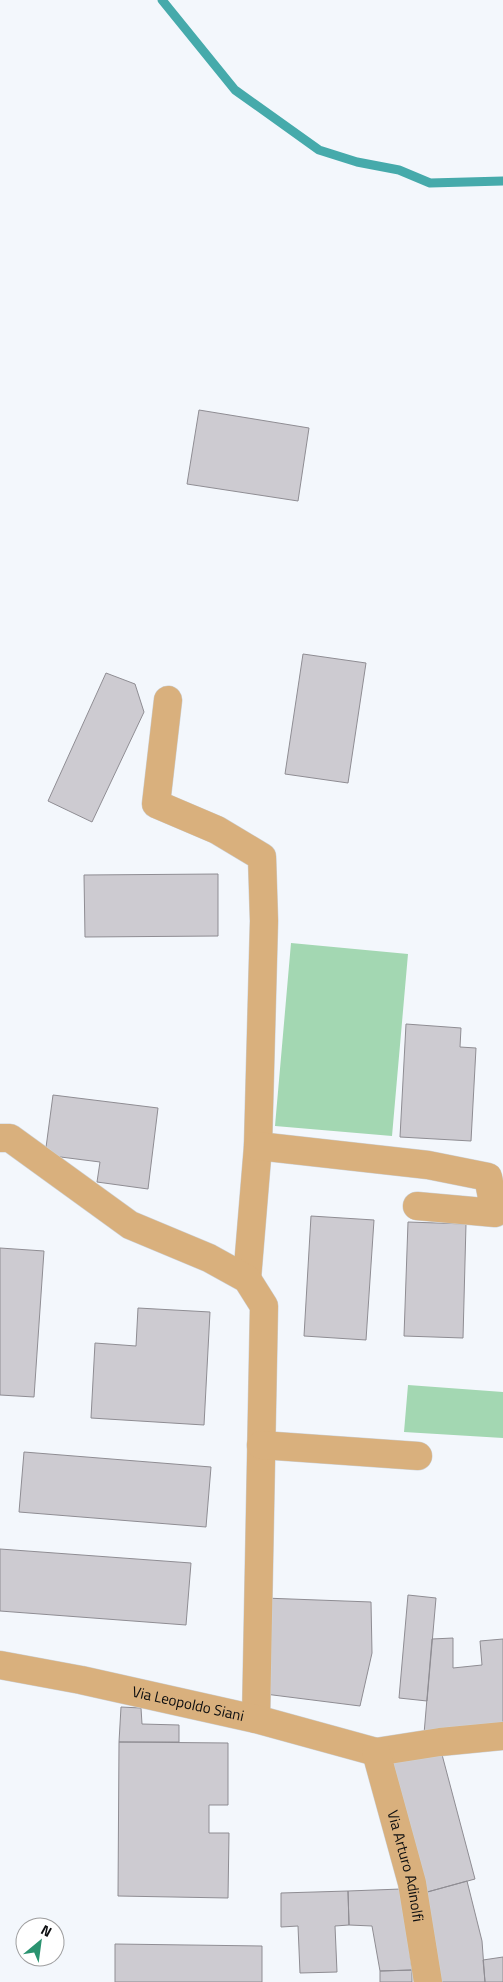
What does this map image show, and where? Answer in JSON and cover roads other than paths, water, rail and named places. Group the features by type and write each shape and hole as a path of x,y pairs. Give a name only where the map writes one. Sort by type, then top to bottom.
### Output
{"street":[{"path":"168,700 156,804 217,830 262,857 264,931 258,1146 247,1279"},
{"path":"0,1138 10,1138 130,1225 209,1258 247,1279 264,1306 256,1719"},
{"path":"258,1146 428,1165 488,1176 495,1213 417,1206"},
{"path":"261,1445 418,1456"},
{"name":"Via Leopoldo Siani","path":"0,1665 81,1680 256,1719 376,1752"},
{"path":"376,1752 440,1742 503,1736"},
{"name":"Via Arturo Adinolfi","path":"376,1752 412,1883 428,1982"}],"waterway":[{"path":"162,0 235,90 319,150 357,162 399,170 430,183 503,181"}]}
